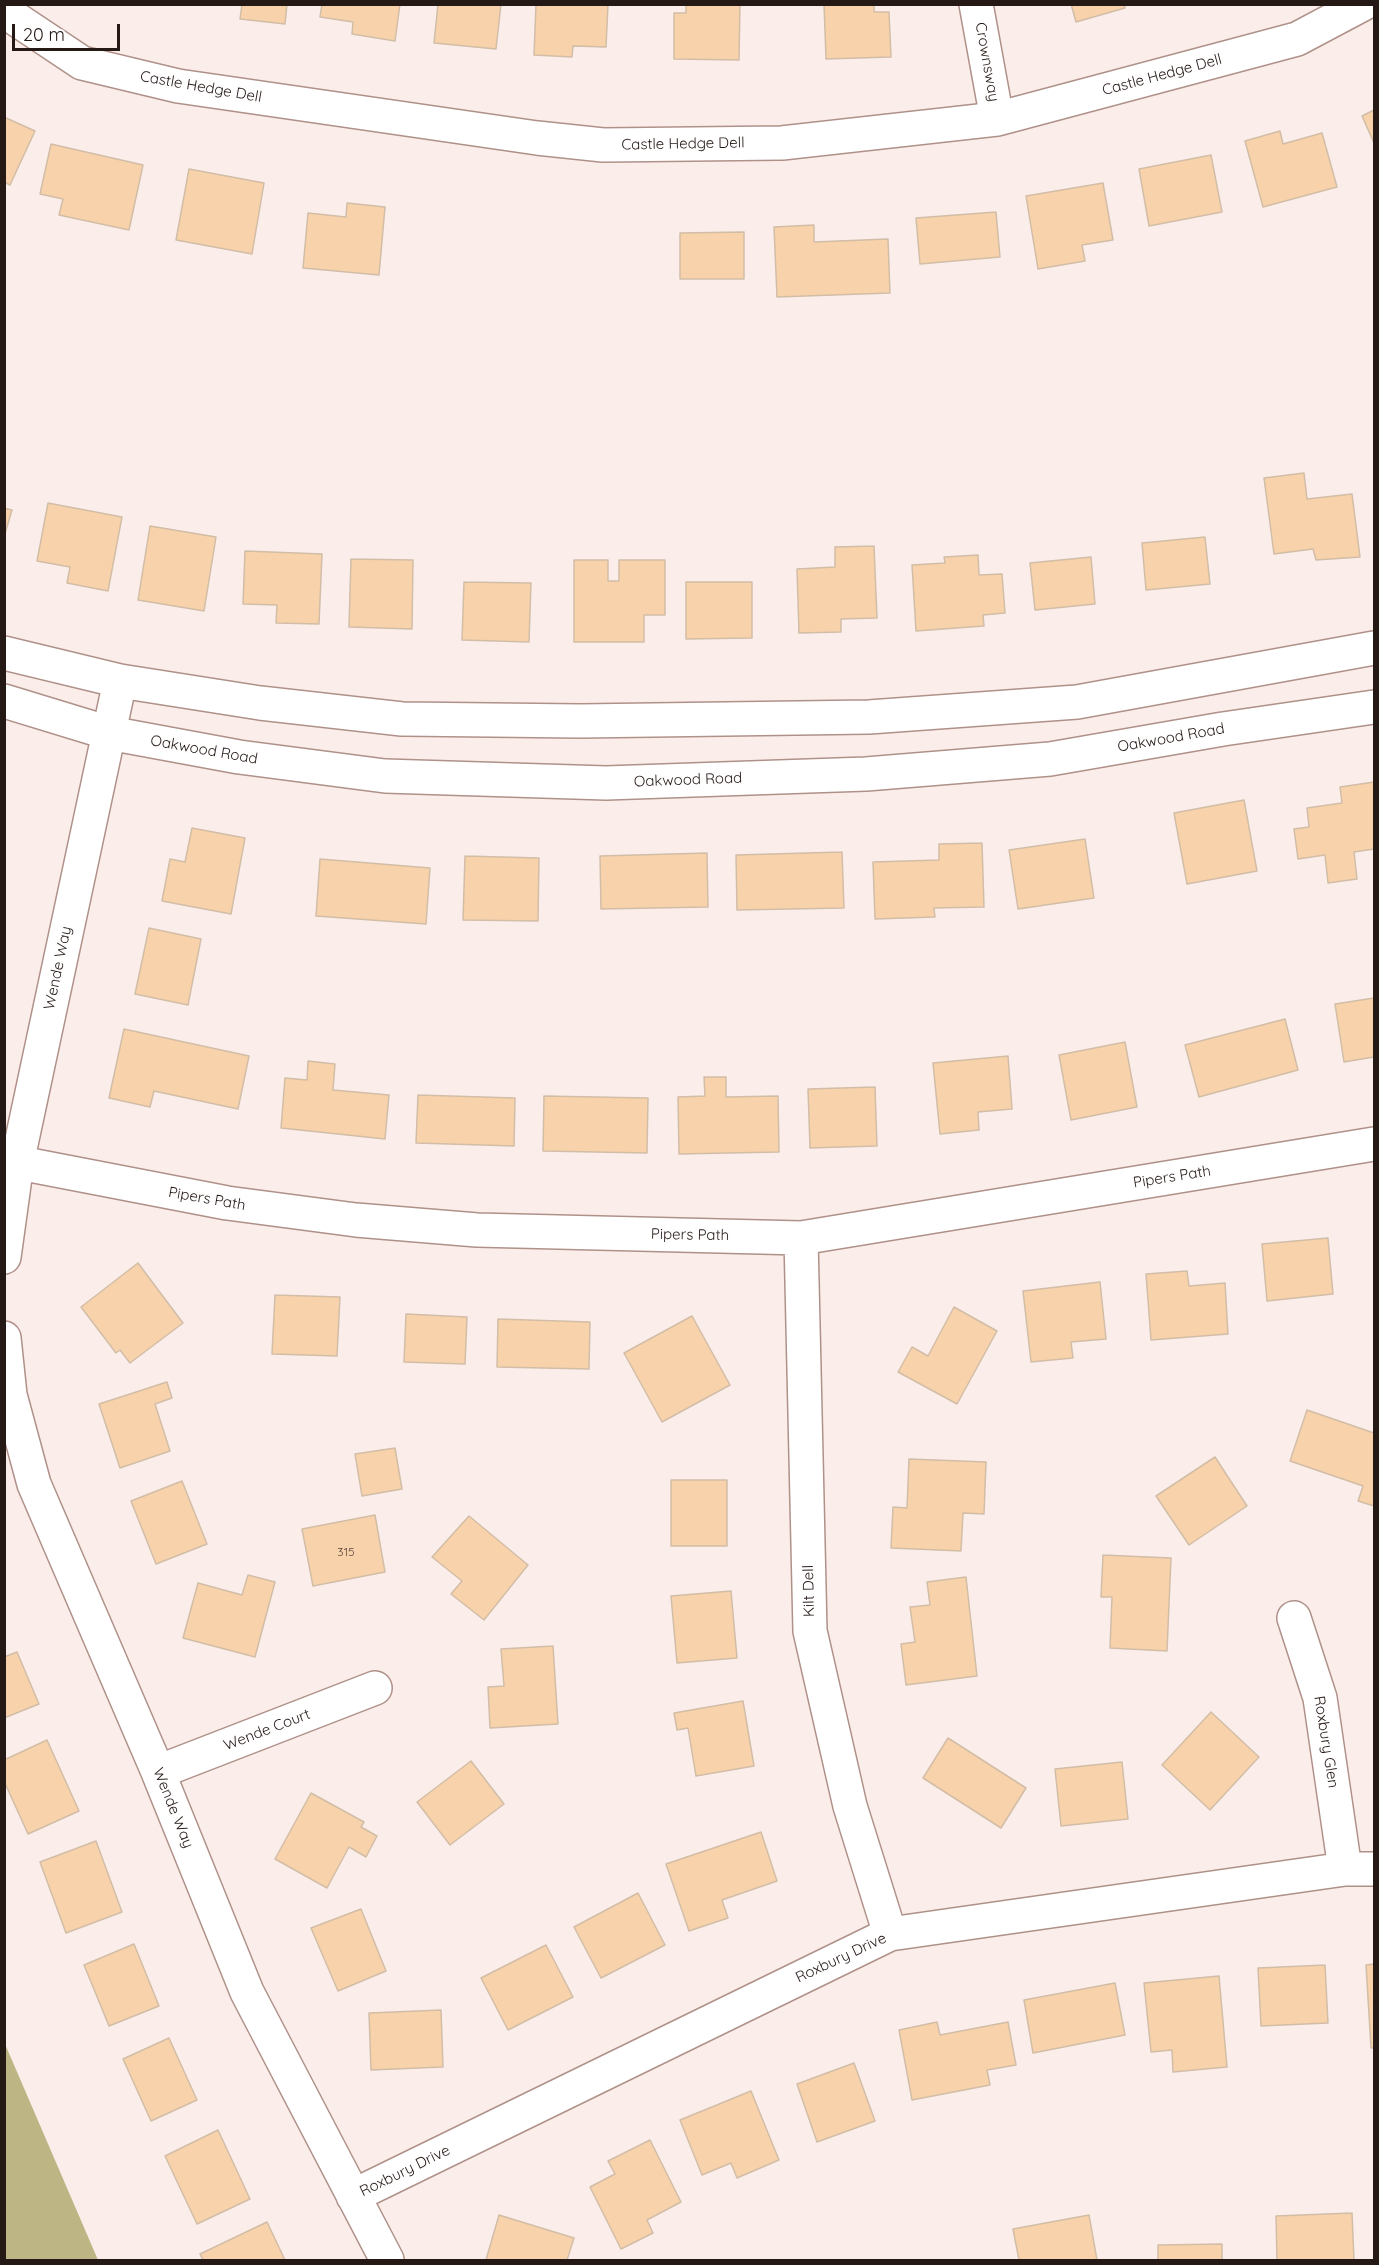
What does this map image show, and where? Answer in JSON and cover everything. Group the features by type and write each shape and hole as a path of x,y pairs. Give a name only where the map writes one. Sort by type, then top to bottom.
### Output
{"street":[{"name":"Crownsway","path":"976,4 998,119"},
{"name":"Castle Hedge Dell","path":"4,11 82,63 178,86 603,145 782,143 998,119 1297,39 1364,4"},
{"path":"4,653 120,681 260,703 402,719 581,721 870,717 1077,702 1374,648"},
{"name":"Wende Way","path":"4,1257 11,1161 120,681"},
{"name":"Oakwood Road","path":"4,701 109,733 239,758 385,776 606,783 866,774 1050,759 1223,729 1374,707"},
{"name":"Pipers Path","path":"11,1161 227,1203 356,1220 477,1230 801,1238 1374,1144"},
{"name":"Kilt Dell","path":"801,1238 810,1631 850,1806 890,1934"},
{"name":"Wende Way","path":"4,1338 10,1395 34,1484 158,1772 247,1992 387,2260"},
{"name":"Roxbury Glen","path":"1294,1617 1320,1698 1360,1869"},
{"name":"Wende Court","path":"158,1772 375,1688"},
{"name":"Roxbury Drive","path":"353,2196 890,1934 1360,1869"}],"shaded area":[{"path":"5,2044 98,2260 5,2260"}],"building":[{"path":"242,4 287,4 285,24 240,19"},
{"path":"322,4 400,4 395,41 352,34 353,22 320,17"},
{"path":"438,4 501,4 496,49 434,43"},
{"path":"536,4 608,4 606,47 573,46 572,57 534,55"},
{"path":"686,4 740,4 739,60 674,59 674,13 686,13"},
{"path":"824,4 874,4 874,12 889,12 891,57 826,59"},
{"path":"1071,4 1124,4 1125,8 1076,22"},
{"path":"1374,110 1374,143 1362,116"},
{"path":"4,117 35,131 10,185 4,182"},
{"path":"1280,131 1283,144 1322,133 1337,187 1263,207 1245,141"},
{"path":"51,144 143,165 129,230 59,215 63,199 40,194"},
{"path":"1211,155 1222,212 1149,226 1139,169"},
{"path":"189,169 264,183 252,254 176,240"},
{"path":"1103,183 1113,240 1082,245 1085,261 1038,269 1026,196"},
{"path":"347,203 385,207 379,275 303,268 308,213 346,217"},
{"path":"996,212 1000,257 920,264 916,218"},
{"path":"814,225 814,242 888,239 890,293 777,297 774,227"},
{"path":"744,232 744,279 680,279 680,233"},
{"path":"1304,473 1307,499 1352,494 1360,557 1316,560 1313,549 1274,554 1264,478"},
{"path":"48,503 122,517 108,591 67,583 70,567 37,561"},
{"path":"4,508 12,510 4,537"},
{"path":"150,526 216,537 204,611 138,600"},
{"path":"1205,537 1210,584 1146,590 1142,543"},
{"path":"874,546 877,618 841,619 841,632 799,633 797,569 835,567 835,547"},
{"path":"245,551 322,554 319,624 276,623 277,605 243,604"},
{"path":"978,555 979,575 1002,574 1005,613 983,615 984,626 916,631 912,565 945,563 944,557"},
{"path":"1091,557 1095,604 1035,610 1030,563"},
{"path":"351,559 413,560 412,629 349,627"},
{"path":"574,560 608,560 608,581 619,581 619,560 665,560 665,615 644,615 644,642 574,642"},
{"path":"464,582 531,583 529,642 462,640"},
{"path":"686,582 752,582 752,638 686,639"},
{"path":"1374,782 1374,849 1354,852 1357,879 1328,883 1325,855 1298,859 1294,829 1309,827 1307,808 1342,803 1340,787"},
{"path":"1244,800 1257,871 1187,884 1174,813"},
{"path":"192,828 245,838 231,914 162,901 170,859 185,862"},
{"path":"1085,839 1094,898 1018,909 1009,850"},
{"path":"982,843 984,907 934,908 935,917 875,919 873,862 939,860 939,844"},
{"path":"842,852 844,908 737,910 736,855"},
{"path":"707,853 708,907 601,909 600,856"},
{"path":"465,856 539,858 538,921 463,920"},
{"path":"320,859 430,868 426,924 316,916"},
{"path":"149,928 201,939 188,1005 135,994"},
{"path":"1374,998 1374,1057 1344,1062 1335,1004"},
{"path":"1285,1019 1298,1070 1199,1097 1185,1045"},
{"path":"124,1029 249,1056 238,1109 154,1091 150,1107 109,1098"},
{"path":"1125,1042 1137,1107 1071,1120 1059,1055"},
{"path":"1008,1056 1012,1109 978,1112 979,1130 940,1134 933,1063"},
{"path":"308,1061 335,1064 333,1090 389,1095 385,1139 281,1128 285,1078 307,1080"},
{"path":"704,1077 726,1077 726,1097 778,1096 779,1152 679,1154 678,1097 705,1096"},
{"path":"875,1087 877,1146 810,1148 808,1089"},
{"path":"418,1095 515,1098 514,1146 416,1143"},
{"path":"544,1096 648,1098 647,1153 543,1151"},
{"path":"1328,1238 1333,1294 1267,1301 1262,1244"},
{"path":"138,1263 183,1323 130,1363 120,1350 116,1353 81,1307"},
{"path":"1187,1271 1189,1286 1225,1283 1228,1334 1151,1340 1146,1274"},
{"path":"1100,1282 1106,1339 1071,1342 1073,1358 1031,1362 1023,1291"},
{"path":"275,1295 340,1297 337,1356 272,1354"},
{"path":"954,1307 997,1331 957,1404 898,1372 912,1347 928,1356"},
{"path":"406,1314 467,1317 465,1364 404,1362"},
{"path":"692,1316 730,1385 662,1422 624,1353"},
{"path":"498,1319 590,1322 589,1369 497,1367"},
{"path":"167,1382 172,1398 155,1404 170,1451 120,1468 99,1404"},
{"path":"1307,1410 1374,1433 1374,1506 1358,1501 1363,1486 1290,1461"},
{"path":"395,1448 402,1489 362,1496 355,1454"},
{"path":"1215,1457 1247,1506 1189,1545 1156,1496"},
{"path":"909,1459 986,1462 984,1514 963,1513 961,1551 891,1548 893,1507 907,1508"},
{"path":"671,1480 727,1480 727,1546 671,1546"},
{"path":"182,1481 207,1544 156,1564 131,1501"},
{"path":"375,1515 385,1572 313,1586 302,1529"},
{"path":"469,1516 528,1565 484,1620 451,1594 462,1581 432,1557"},
{"path":"1103,1555 1171,1558 1167,1651 1110,1648 1112,1597 1101,1597"},
{"path":"248,1575 275,1582 255,1657 183,1638 198,1583 242,1595"},
{"path":"966,1577 977,1676 906,1685 901,1644 915,1642 910,1607 930,1605 927,1582"},
{"path":"731,1591 737,1658 677,1663 671,1596"},
{"path":"553,1646 558,1724 490,1728 488,1687 504,1686 501,1649"},
{"path":"17,1652 39,1704 4,1718 4,1657"},
{"path":"743,1701 754,1766 696,1776 688,1728 677,1730 674,1713"},
{"path":"1211,1712 1259,1757 1210,1810 1162,1765"},
{"path":"948,1738 1026,1788 1001,1828 923,1778"},
{"path":"47,1740 79,1811 28,1834 4,1781 4,1760"},
{"path":"471,1761 504,1804 450,1845 417,1802"},
{"path":"1122,1762 1128,1819 1061,1826 1055,1769"},
{"path":"311,1793 364,1822 361,1827 377,1836 366,1857 349,1847 327,1888 275,1859"},
{"path":"761,1832 777,1881 722,1900 728,1918 689,1931 666,1864"},
{"path":"96,1841 122,1912 66,1933 40,1862"},
{"path":"638,1893 665,1945 601,1978 574,1927"},
{"path":"361,1909 386,1971 338,1991 311,1928"},
{"path":"134,1944 159,2006 109,2026 84,1965"},
{"path":"546,1945 573,1997 508,2030 481,1978"},
{"path":"1374,1964 1374,2048 1371,2048 1366,1965"},
{"path":"1325,1965 1328,2023 1261,2026 1258,1968"},
{"path":"1219,1976 1227,2067 1173,2072 1172,2050 1151,2052 1144,1983"},
{"path":"1115,1983 1125,2035 1033,2053 1024,2000"},
{"path":"441,2010 443,2067 371,2070 369,2013"},
{"path":"937,2022 940,2035 1008,2022 1016,2065 987,2070 990,2085 912,2100 899,2030"},
{"path":"169,2038 197,2100 151,2121 123,2059"},
{"path":"854,2063 875,2121 817,2142 797,2084"},
{"path":"751,2091 779,2160 737,2178 731,2163 702,2175 680,2120"},
{"path":"218,2130 250,2199 197,2224 165,2156"},
{"path":"650,2140 681,2202 647,2220 653,2233 621,2249 590,2187 615,2174 608,2161"},
{"path":"1352,2213 1354,2260 1277,2260 1276,2216"},
{"path":"499,2215 574,2238 567,2260 486,2260"},
{"path":"1089,2215 1097,2260 1019,2260 1013,2229"},
{"path":"267,2222 285,2260 203,2260 200,2254"},
{"path":"1222,2244 1222,2260 1158,2260 1158,2245"}]}
